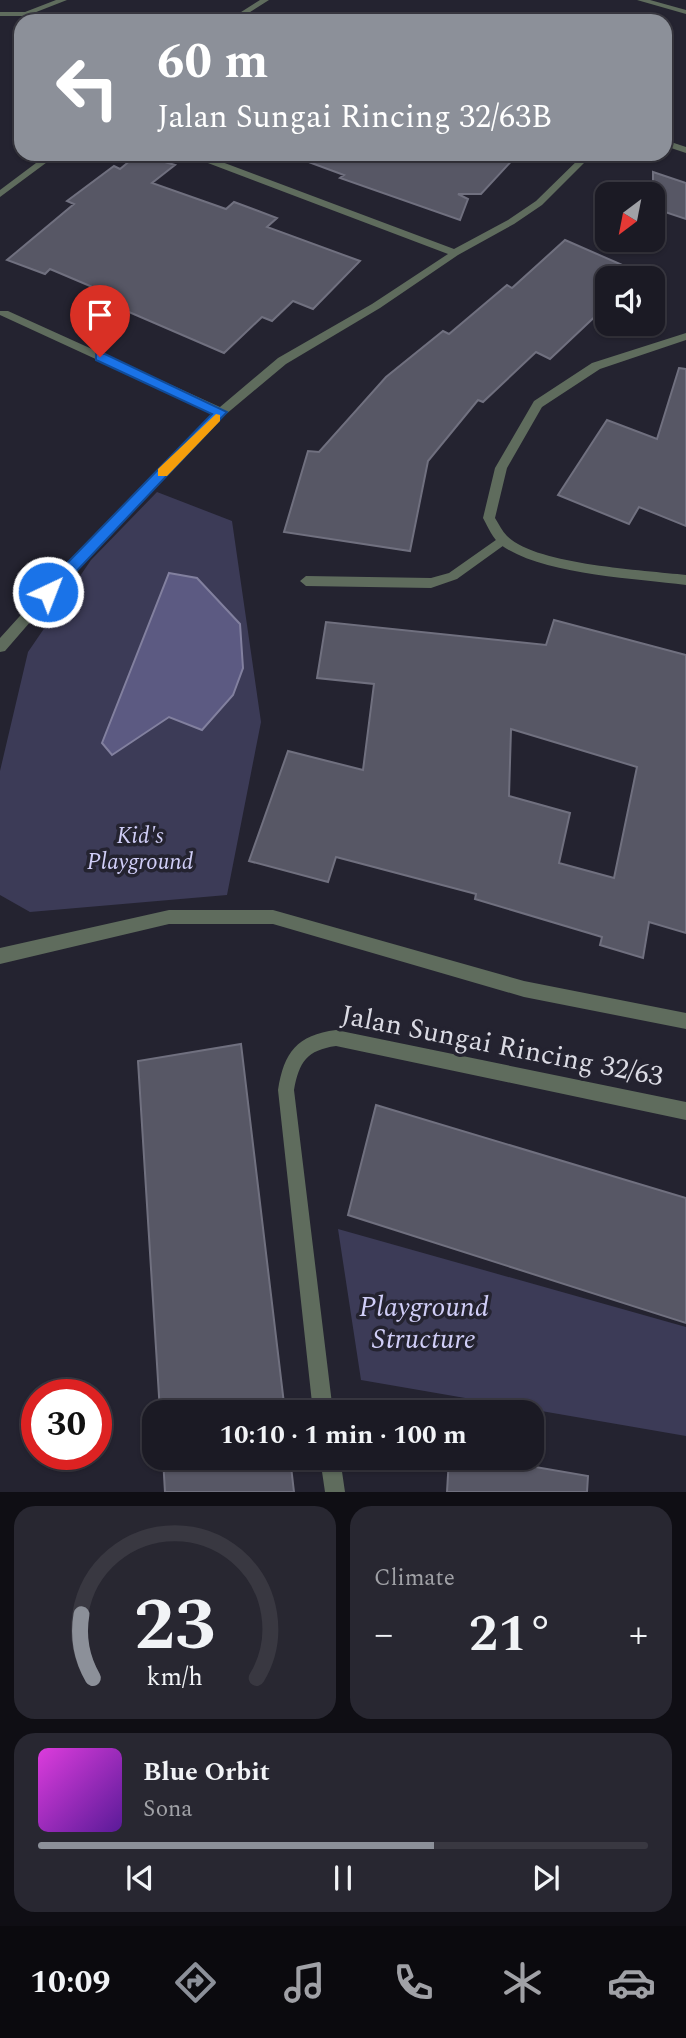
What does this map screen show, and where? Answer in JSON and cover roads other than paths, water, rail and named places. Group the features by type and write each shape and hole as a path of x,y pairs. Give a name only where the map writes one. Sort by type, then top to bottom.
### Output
{"street":[{"path":"0,14 26,14 63,0"},
{"path":"242,14 265,0"},
{"path":"641,0 686,12"},
{"path":"0,194 45,161"},
{"path":"211,161 455,253"},
{"path":"0,644 221,412 282,361 376,306 455,253 511,222 539,202 582,161"},
{"path":"4,313 221,412"},
{"path":"686,336 596,366 537,404 501,468 489,518 503,540 527,552 561,562 686,580"},
{"path":"306,582 407,586 431,583 453,576 503,540"},
{"path":"0,956 169,917 273,918 524,989 686,1021"},
{"name":"Jalan Sungai Rincing 32/63","path":"322,1400 286,1090 288,1072 298,1054 318,1039 336,1038 686,1111"},
{"path":"332,1470 335,1492"}],"park label":[{"name":"Kid's Playground","path":"140,849"},
{"name":"Playground Structure","path":"424,1323"}]}
